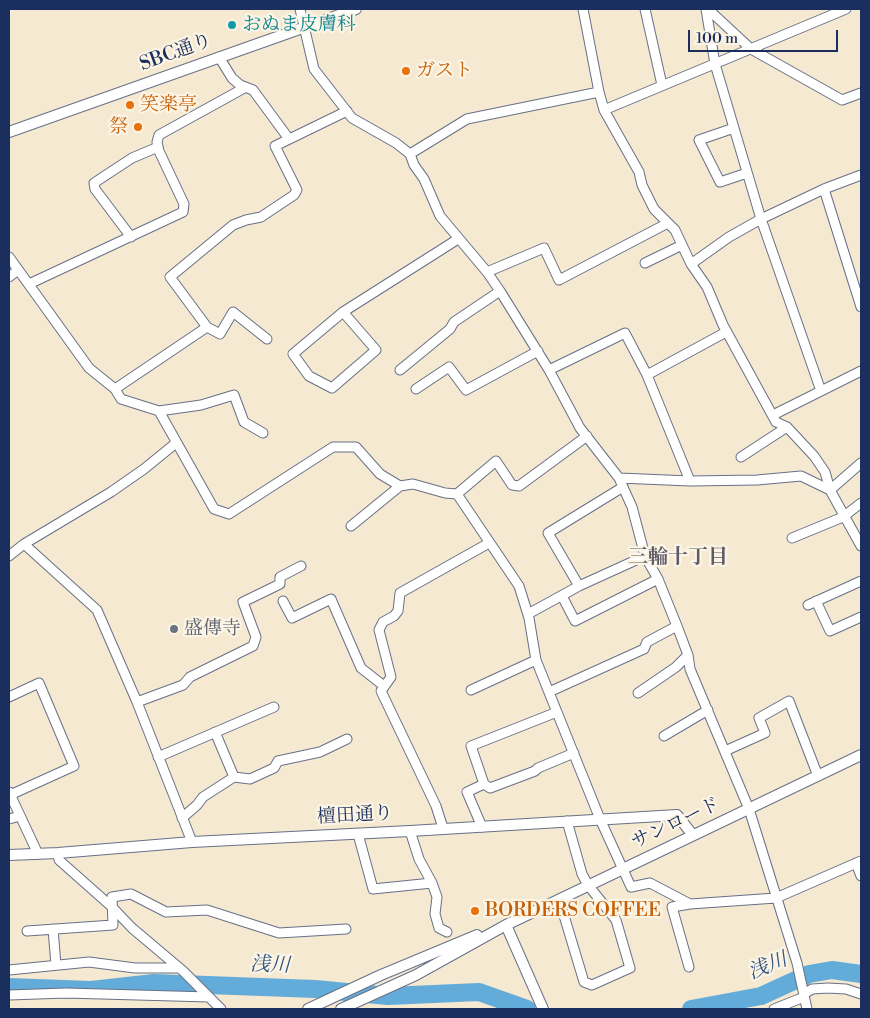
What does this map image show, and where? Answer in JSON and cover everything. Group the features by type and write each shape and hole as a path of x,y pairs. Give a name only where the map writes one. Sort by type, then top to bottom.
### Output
{"street":[{"path":"300,9 312,52 314,69 352,118 396,143 410,154 414,165 424,179 440,216 487,272 500,291 550,370 580,428 619,478 632,508 645,556 658,579 688,655 690,669 749,809 797,963 807,1009"},
{"name":"SBC通り","path":"9,132 356,9"},
{"path":"583,9 604,110 639,172 642,185 654,209 675,230 691,264 707,287 726,332 776,422 787,427 814,456 825,472 830,490 843,517 861,546"},
{"path":"645,9 662,85"},
{"path":"707,9 751,49 842,100 861,92"},
{"path":"707,9 715,64 760,219 820,391"},
{"path":"604,110 846,9"},
{"path":"219,57 232,78 253,90 289,139"},
{"path":"28,284 183,212 184,204 158,147 159,135 246,87"},
{"path":"410,154 467,119 599,92"},
{"path":"267,338 233,312 220,334 207,327 170,277 233,225 261,217 294,195 296,190 275,146 347,111"},
{"path":"734,128 699,140 720,182 747,173"},
{"path":"131,237 95,189 94,183 132,158 158,147"},
{"path":"691,264 729,237 760,219 824,189 861,175"},
{"path":"824,189 861,307"},
{"path":"487,272 544,248 560,280 668,223"},
{"path":"343,312 376,350 332,388 309,376 293,354 343,312 458,239"},
{"path":"645,263 682,245"},
{"path":"9,257 89,368 115,389 121,398 159,411 201,405 234,395 244,422 263,433"},
{"path":"9,277 18,270"},
{"path":"400,370 450,329 454,322 500,291"},
{"path":"115,389 207,327"},
{"path":"647,375 726,332"},
{"path":"550,370 625,333 647,375 690,481"},
{"path":"416,389 449,367 466,390 538,351"},
{"path":"773,415 861,371"},
{"path":"159,411 214,509 229,514 333,447 356,447 380,474 400,486"},
{"path":"741,457 787,427"},
{"path":"351,526 400,486 413,484 445,493 457,494 496,461 512,485 519,486 587,436"},
{"path":"9,556 24,544 111,492 176,443"},
{"path":"830,490 861,462"},
{"path":"619,478 690,481 757,480 801,476 830,490"},
{"path":"579,586 548,533 623,487"},
{"path":"457,494 519,586 528,614 536,660 600,819 631,887 650,883 690,904"},
{"path":"792,538 843,517 861,503"},
{"path":"443,828 432,798 381,691 391,677 379,630 383,622 394,616 398,611 400,593 489,543"},
{"path":"24,544 97,610 137,702 192,842"},
{"path":"528,614 579,586 645,556"},
{"path":"137,702 183,685 190,677 253,646 256,637 243,602 280,584 280,577 301,566"},
{"path":"562,596 575,621 658,579"},
{"path":"861,581 812,603 830,631 861,617"},
{"path":"282,601 292,618 331,599 361,668 384,686"},
{"path":"549,692 644,649 647,642 677,626"},
{"path":"638,693 676,667 688,655"},
{"path":"471,690 536,660"},
{"path":"9,697 39,683 74,766 10,794 38,854"},
{"path":"725,751 765,733 759,718 789,701 818,776"},
{"path":"158,757 274,707"},
{"path":"664,736 708,710"},
{"path":"557,712 471,746 484,784 490,788 574,754"},
{"path":"215,732 234,778"},
{"path":"182,818 203,797 234,778 250,779 274,768 278,761 320,752 347,739"},
{"name":"サンロード","path":"343,1008 416,974 506,925 692,834 861,755"},
{"path":"482,827 467,792 484,784"},
{"name":"檀田通り","path":"9,855 192,842 677,815 692,834"},
{"path":"9,819 20,816"},
{"path":"559,899 584,982 592,985 630,968 616,920 588,885 582,874 567,821"},
{"path":"410,831 419,859 437,897 435,914 439,928 447,932"},
{"path":"358,834 373,889 432,883"},
{"path":"58,853 59,860 112,907 132,928 180,970 220,1009"},
{"path":"689,967 672,907 776,898 858,862 861,876"},
{"path":"27,931 113,925 112,897 131,894 166,912 208,910 279,933 346,930"},
{"path":"506,925 543,1009"},
{"name":"サンロード","path":"312,1008 381,975 465,939 506,925"},
{"path":"53,929 56,965"},
{"path":"9,970 89,962 135,968 180,970"},
{"path":"774,1009 812,989 846,989 861,994"},
{"path":"9,995 66,993 207,995"}],"waterway":[{"name":"浅川","path":"691,1009 761,996 809,974 832,970 861,974"},
{"name":"浅川","path":"9,987 91,990 154,983 315,989 388,996 479,992 527,1009"}],"place":[{"name":"おぬま皮膚科","path":"232,25"},
{"name":"ガスト","path":"406,71"},
{"name":"笑楽亭","path":"130,105"},
{"name":"祭","path":"138,127"},
{"name":"盛傳寺","path":"174,629"},
{"name":"BORDERS COFFEE","path":"475,911"}],"district":[{"name":"三輪十丁目","path":"678,558"}]}
